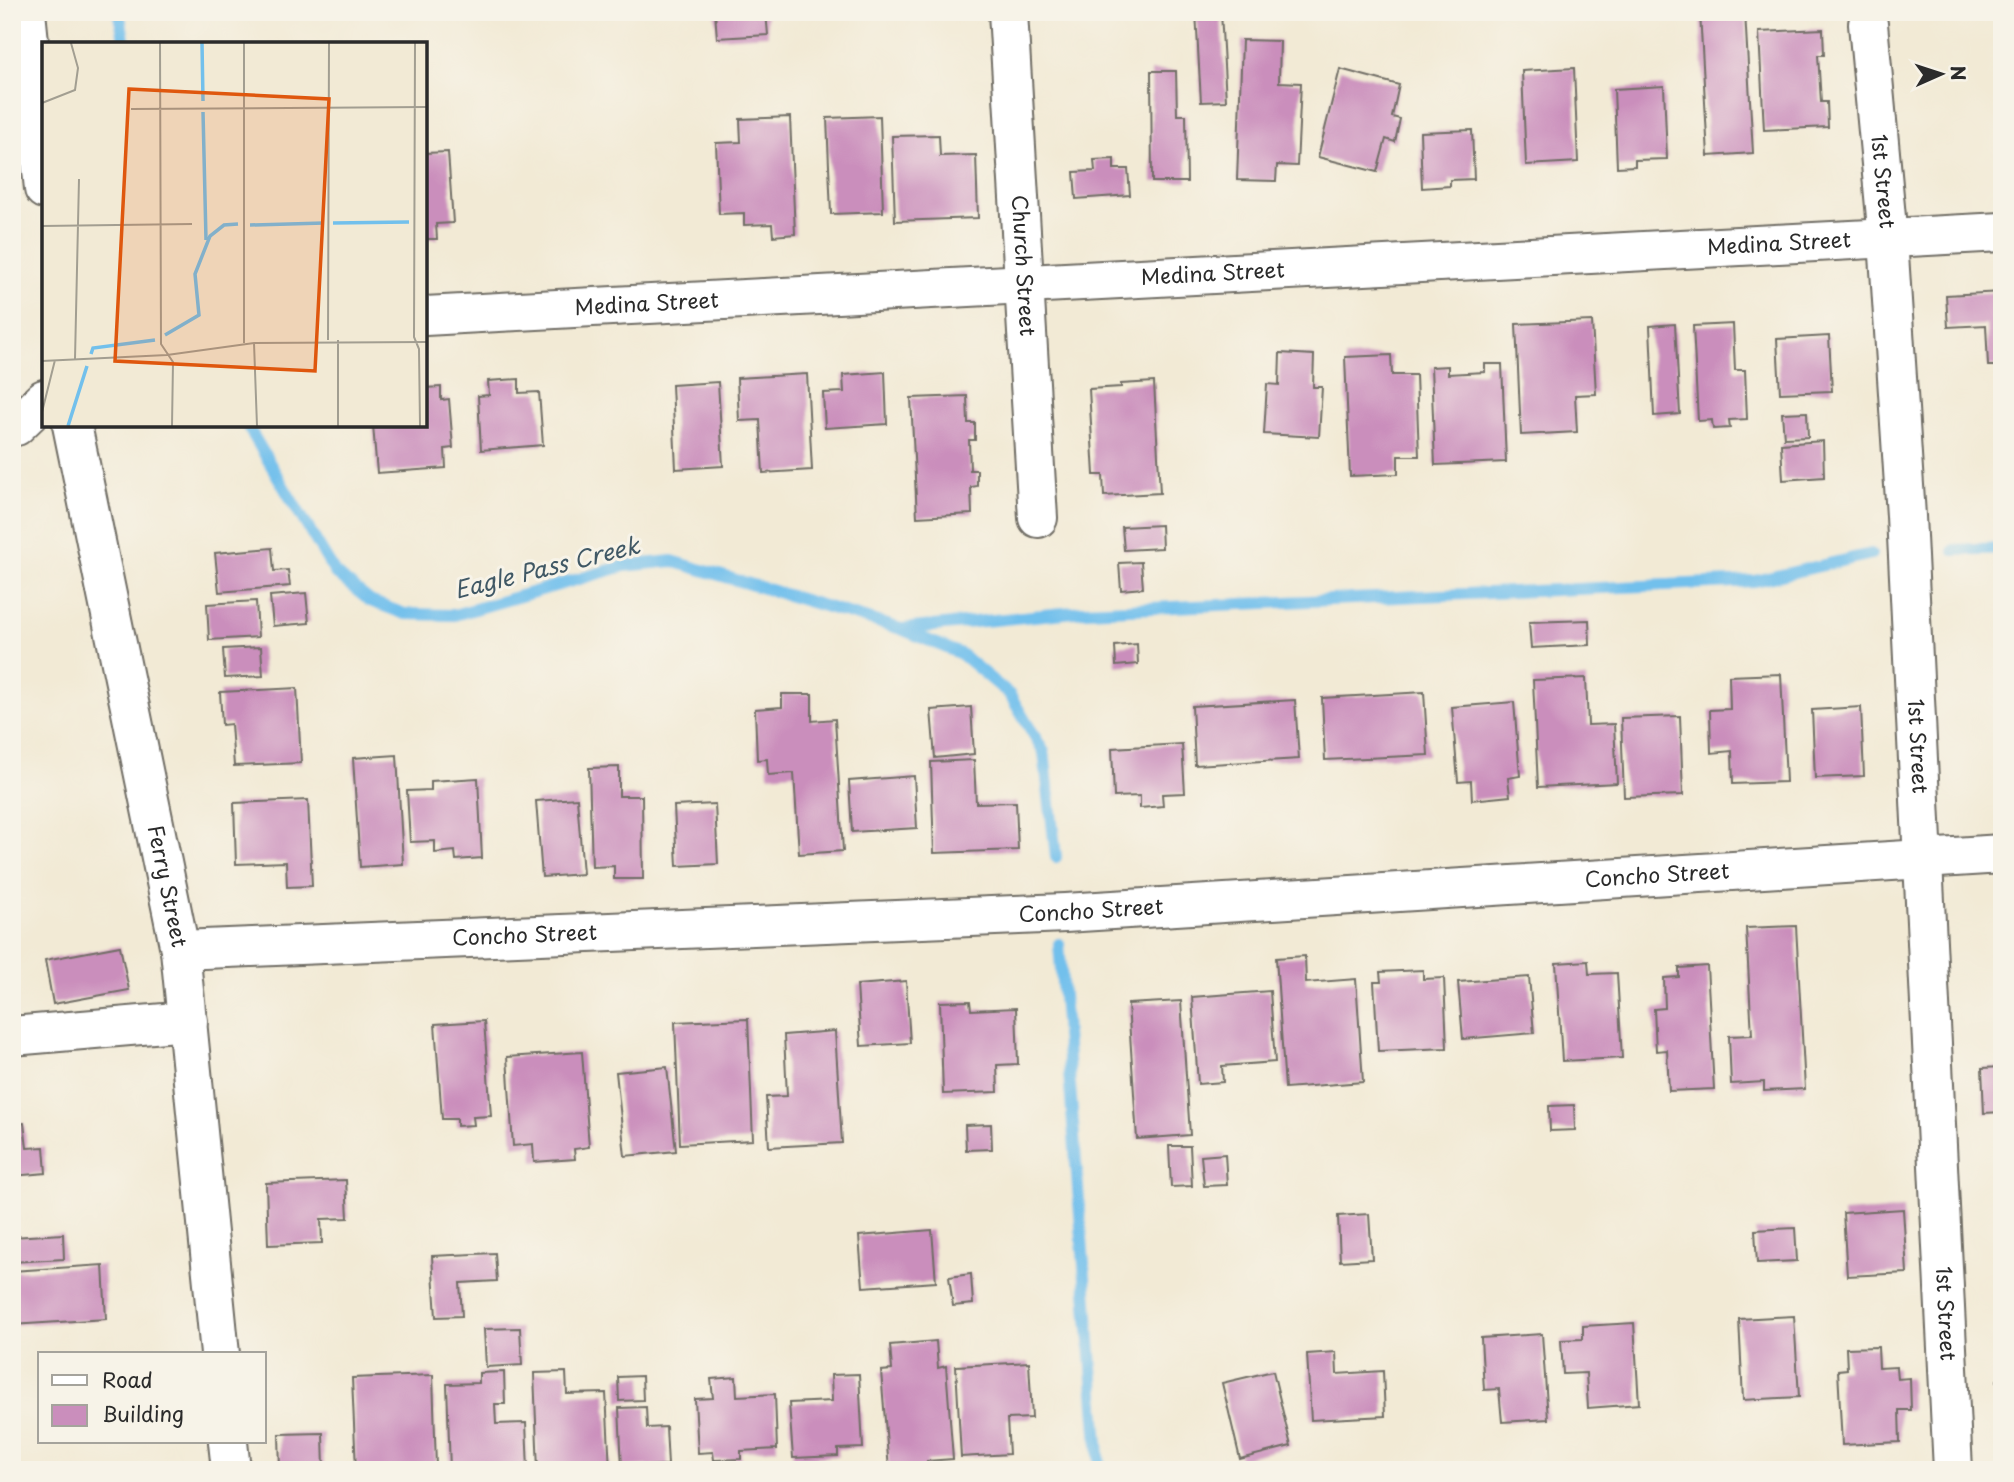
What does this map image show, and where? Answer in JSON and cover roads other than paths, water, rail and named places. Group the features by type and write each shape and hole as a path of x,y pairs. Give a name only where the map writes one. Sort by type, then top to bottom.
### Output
{"street":[{"path":"26,12 42,169"},
{"name":"Church Street","path":"1008,12 1038,518"},
{"name":"1st Street","path":"1868,24 1888,239 1906,516 1953,1470"},
{"name":"Medina Street","path":"427,316 2002,232"},
{"path":"12,426 16,426 42,402"},
{"name":"Ferry Street","path":"72,427 180,950 220,1352"},
{"name":"Concho Street","path":"180,950 1065,913 2002,855"},
{"path":"12,1036 188,1021"},
{"path":"228,1444 231,1470"}],"waterway":[{"name":"Eagle Pass Creek","path":"119,12 125,42"},
{"name":"Eagle Pass Creek","path":"248,427 335,573 370,601 405,614 454,615 624,566 672,561 901,629 961,654 1010,695 1044,752 1056,857"},
{"path":"1954,550 2002,548"},
{"path":"903,629 1084,611 1755,581 1871,554"},
{"path":"1059,944 1100,1470"}]}
